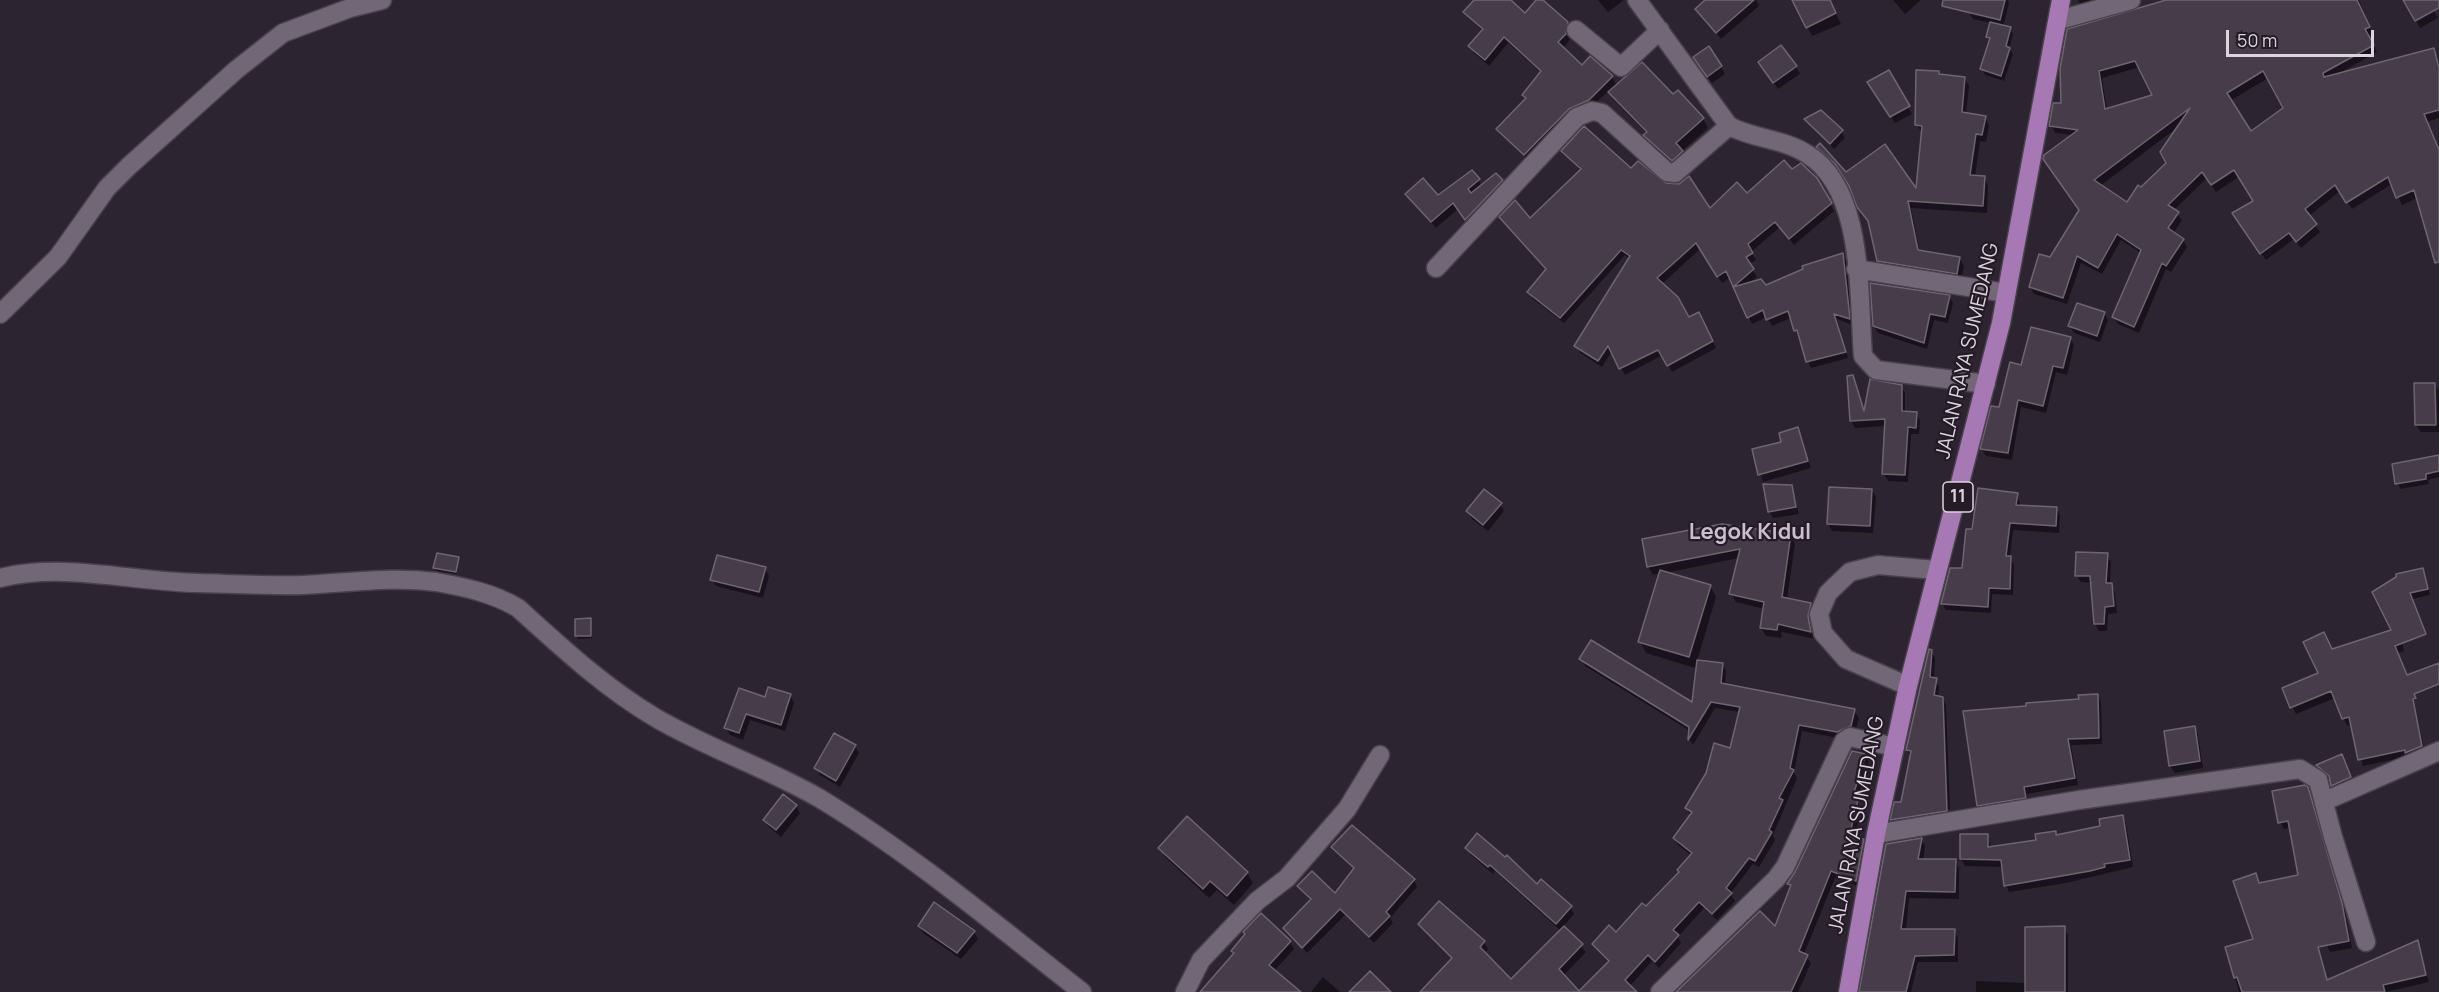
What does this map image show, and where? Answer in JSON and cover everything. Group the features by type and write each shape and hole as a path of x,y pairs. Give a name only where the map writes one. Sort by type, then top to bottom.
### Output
{"highway":[{"name":"JALAN RAYA SUMEDANG","path":"1848,992 1876,834 1908,686 1936,570 1986,384 2006,293 2061,0"}],"street":[{"path":"0,314 58,257 107,188 236,70 283,33 350,8 382,0"},
{"path":"1637,0 1729,126 1744,134 1797,149 1822,165 1836,182 1846,206 1856,269 1863,356 1868,364 1876,370 1986,384"},
{"path":"2058,20 2131,0"},
{"path":"1576,30 1621,67 1660,30"},
{"path":"1436,268 1577,117 1592,111 1602,113 1667,172 1674,173 1729,126"},
{"path":"1856,269 2006,293"},
{"path":"1908,686 1846,659 1822,633 1819,614 1828,593 1850,572 1878,565 1936,570"},
{"path":"0,578 18,574 60,571 195,583 303,585 395,579 435,582 504,600 518,608 603,683 655,717 722,753 818,798 898,849 1082,992"},
{"path":"1660,992 1776,879 1785,867 1844,741 1850,737 1895,747"},
{"path":"2325,801 2439,752"},
{"path":"1185,992 1201,960 1257,901 1287,878 1347,809 1380,755"},
{"path":"1876,834 2079,800 2300,769 2318,780 2333,837 2366,942"}],"building":[{"path":"1474,0 1511,0 1525,13 1536,0 1543,0 1568,22 1566,34 1558,42 1582,65 1590,56 1613,76 1589,100 1569,109 1524,155 1496,129 1526,98 1522,95 1541,71 1504,37 1485,60 1468,46 1483,29 1463,12"},
{"path":"1705,0 1754,0 1716,33 1695,9"},
{"path":"1792,0 1830,0 1836,13 1806,28"},
{"path":"1943,0 2005,0 2000,20 1942,6"},
{"path":"2166,0 2357,0 2370,27 2365,29 2374,45 2323,73 2324,77 2434,48 2439,68 2439,110 2424,114 2439,150 2439,262 2435,263 2414,190 2396,198 2388,177 2346,203 2335,185 2305,209 2317,224 2296,242 2289,233 2260,254 2232,213 2253,201 2234,170 2211,185 2202,172 2168,205 2179,212 2168,228 2184,239 2166,266 2162,263 2134,327 2112,317 2141,250 2117,234 2098,268 2077,256 2063,298 2029,287 2039,254 2050,257 2079,210 2043,159 2044,155 2078,130 2049,126 2053,103 2061,103 2060,69 2067,29","holes":["2135,61 2152,95 2105,109 2099,71","2263,71 2283,108 2251,131 2227,93","2190,108 2160,152 2166,163 2141,187 2138,185 2127,202 2094,180"]},
{"path":"2403,0 2439,0 2439,8 2415,21"},
{"path":"1990,22 2011,27 2006,46 2010,48 2001,76 1980,69 1990,38 1986,37"},
{"path":"1781,45 1797,66 1773,83 1758,62"},
{"path":"1709,46 1722,66 1707,77 1693,57"},
{"path":"1642,62 1673,94 1678,90 1704,118 1676,143 1683,151 1672,161 1643,135 1647,132 1608,92"},
{"path":"1889,70 1910,106 1890,117 1867,82"},
{"path":"1916,70 1939,71 1939,74 1965,77 1962,112 1986,116 1982,135 1976,134 1970,175 1985,176 1983,206 1908,201 1918,250 1960,257 1957,274 1877,261 1868,221 1857,207 1849,186 1835,164 1816,147 1820,143 1846,172 1885,144 1916,188 1922,126 1915,125"},
{"path":"1821,110 1843,130 1830,144 1804,119"},
{"path":"1584,126 1631,168 1638,161 1666,183 1679,184 1689,176 1710,208 1737,182 1747,193 1784,160 1792,169 1801,163 1817,178 1832,203 1789,239 1775,222 1748,244 1753,253 1746,257 1754,269 1733,287 1726,271 1717,277 1696,243 1657,278 1678,297 1689,317 1699,312 1713,341 1667,366 1658,350 1619,369 1608,346 1598,361 1574,346 1630,256 1621,250 1560,318 1527,292 1546,269 1499,217 1515,200 1530,218 1581,169 1561,151"},
{"path":"1472,170 1480,179 1468,189 1471,193 1496,173 1503,180 1465,220 1453,203 1431,222 1405,194 1423,178 1438,195"},
{"path":"1843,253 1850,319 1834,314 1846,352 1806,362 1797,330 1794,331 1788,311 1766,320 1763,310 1747,318 1733,287 1761,279 1766,285 1803,269 1802,266"},
{"path":"1870,283 1950,295 1945,317 1930,314 1924,343 1873,326"},
{"path":"2077,303 2105,312 2097,336 2068,326"},
{"path":"2031,327 2071,337 2063,368 2053,366 2043,406 2018,400 2008,453 1980,449 1991,406 1999,407 2010,362 2021,365"},
{"path":"1853,375 1864,411 1870,379 1902,385 1902,411 1917,412 1916,428 1908,427 1905,475 1882,474 1885,419 1850,421 1847,376"},
{"path":"2414,383 2435,383 2436,425 2415,425"},
{"path":"1798,427 1808,461 1758,475 1752,449 1781,442 1779,433"},
{"path":"2439,455 2439,471 2426,474 2426,479 2395,484 2392,464"},
{"path":"1763,484 1792,485 1796,507 1768,512"},
{"path":"1829,487 1872,489 1870,526 1827,524"},
{"path":"1978,488 2018,493 2016,505 2057,507 2056,526 2010,523 2006,556 2011,556 2010,589 1989,588 1988,607 1941,604 1950,568 1962,568 1966,529 1972,529"},
{"path":"1484,489 1502,503 1483,525 1466,511"},
{"path":"1722,524 1791,534 1782,597 1811,603 1808,616 1811,632 1778,624 1777,630 1760,628 1764,602 1729,594 1740,549 1647,567 1642,539"},
{"path":"2076,552 2108,553 2106,583 2112,583 2114,606 2105,607 2104,624 2094,624 2090,576 2075,576"},
{"path":"437,553 459,557 456,572 433,568"},
{"path":"717,555 766,567 759,592 710,580"},
{"path":"2423,568 2428,589 2410,593 2426,634 2395,646 2407,675 2439,663 2439,684 2414,694 2422,746 2405,753 2405,750 2358,760 2349,717 2342,719 2331,691 2290,708 2282,688 2318,673 2303,642 2324,632 2332,649 2391,630 2372,592 2396,577 2396,574"},
{"path":"1660,570 1711,585 1689,657 1638,642"},
{"path":"591,618 591,636 575,636 575,619"},
{"path":"1591,640 1692,702 1697,660 1723,663 1721,683 1855,709 1851,726 1837,732 1799,725 1790,768 1794,770 1779,798 1783,800 1769,830 1772,832 1755,861 1749,858 1726,888 1732,893 1712,914 1699,902 1673,930 1679,935 1655,962 1648,955 1625,980 1637,992 1420,992 1452,958 1418,924 1439,901 1485,941 1480,947 1511,979 1564,926 1583,944 1559,969 1579,991 1609,961 1592,944 1609,925 1616,932 1642,903 1646,906 1679,872 1677,870 1692,853 1673,838 1692,812 1685,808 1706,773 1714,743 1730,748 1740,707 1711,702 1688,740 1689,727 1579,659"},
{"path":"1929,649 1932,650 1930,677 1937,678 1934,695 1943,697 1947,811 1890,820 1894,802 1901,802 1911,751 1906,750"},
{"path":"768,687 791,694 781,725 746,714 739,733 724,728 739,688 765,697"},
{"path":"2098,694 2099,738 2068,739 2075,778 2024,787 2026,798 1977,806 1963,711 2026,706 2026,703 2079,699 2078,695"},
{"path":"2195,726 2200,761 2169,766 2164,731"},
{"path":"834,733 856,745 836,781 814,768"},
{"path":"1852,751 1866,754 1852,799 1858,800 1849,837 1864,839 1856,881 1831,871 1799,951 1808,955 1791,992 1676,992 1760,911 1775,926 1791,885 1787,884 1795,872"},
{"path":"2342,754 2351,777 2331,786 2329,776 2316,765"},
{"path":"2305,785 2308,787 2342,903 2349,941 2318,947 2327,980 2418,940 2426,975 2383,985 2385,992 2242,992 2237,977 2234,978 2225,947 2253,939 2233,881 2256,873 2259,883 2298,875 2288,821 2278,823 2272,791"},
{"path":"783,794 797,805 776,830 763,820"},
{"path":"2123,815 2130,860 2104,864 2105,867 2004,886 2001,860 1960,859 1960,834 1988,834 1988,847 2036,840 2035,834 2056,831 2056,835 2100,826 2099,819"},
{"path":"1187,816 1248,872 1227,896 1210,881 1203,889 1158,848"},
{"path":"1352,825 1415,879 1386,912 1390,916 1369,937 1340,909 1302,948 1283,928 1311,899 1297,886 1312,871 1335,893 1354,868 1331,847"},
{"path":"1477,833 1505,857 1507,855 1537,884 1541,879 1572,906 1556,924 1490,865 1488,867 1465,848"},
{"path":"1922,838 1918,859 1956,859 1955,892 1906,891 1901,929 1955,929 1954,955 1915,956 1906,992 1859,992 1886,844"},
{"path":"934,902 975,931 957,953 918,926"},
{"path":"1261,913 1291,941 1269,965 1301,992 1200,992 1234,953 1231,951 1245,934 1243,932"},
{"path":"2065,926 2065,992 2025,992 2025,927"},
{"path":"1370,971 1391,992 1349,992"}],"district":[{"name":"Legok Kidul","path":"1750,533"}]}
